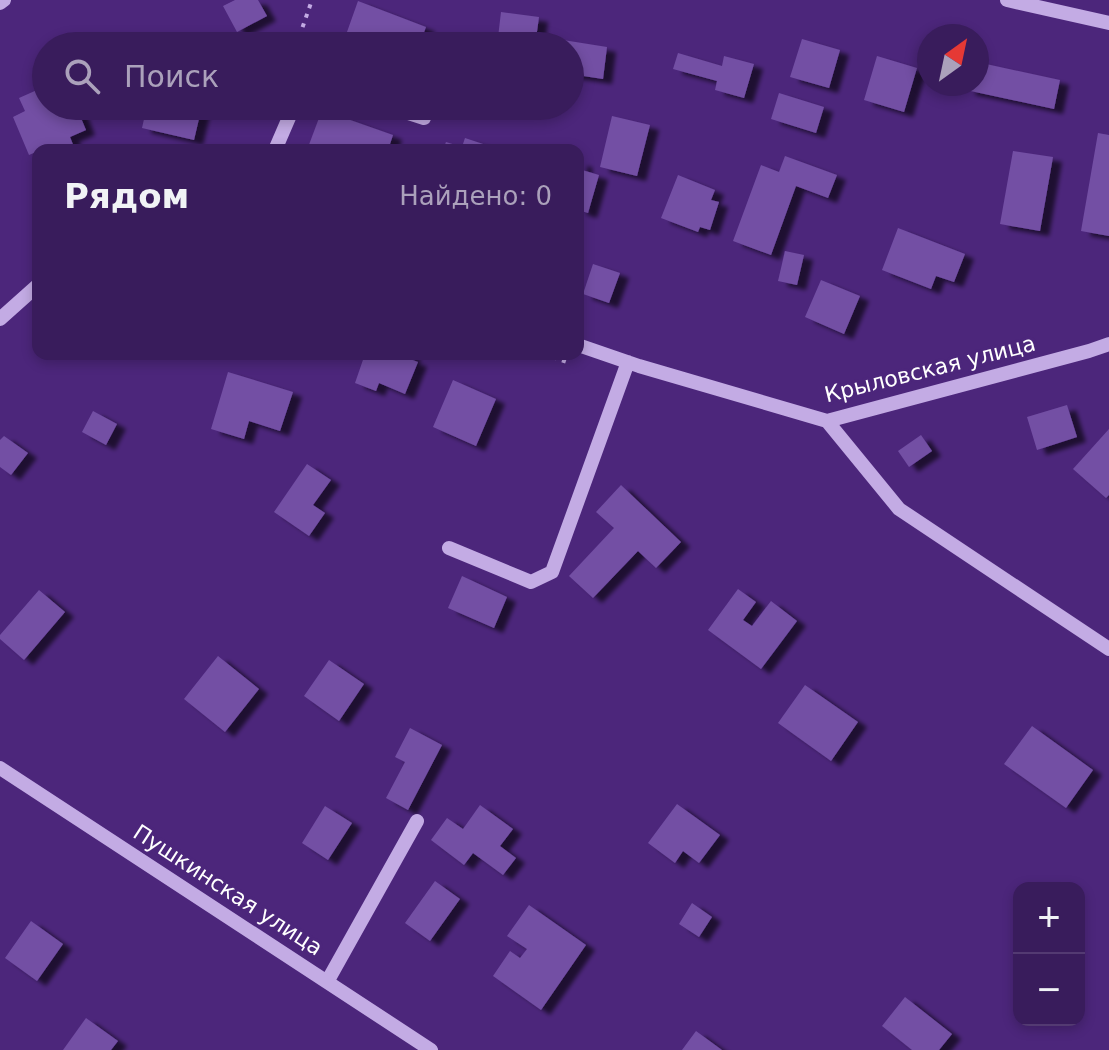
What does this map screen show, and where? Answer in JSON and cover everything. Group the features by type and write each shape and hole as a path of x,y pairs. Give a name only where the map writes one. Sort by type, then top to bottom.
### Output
{"street":[{"path":"1007,0 1109,23"},
{"path":"278,144 288,120"},
{"path":"0,319 32,290"},
{"name":"Крыловская улица","path":"584,347 827,421 1109,344"},
{"path":"449,548 531,582 552,572 628,362"},
{"path":"827,421 899,509 1109,649"},
{"name":"Пушкинская улица","path":"0,768 431,1050"},
{"path":"327,982 417,821"}],"path":[{"path":"301,32 312,0"}],"building":[{"path":"235,0 258,0 267,16 237,32 223,6"},
{"path":"358,1 426,27 424,32 347,32"},
{"path":"501,12 539,17 537,32 499,32"},
{"path":"802,39 840,50 829,88 790,77"},
{"path":"584,43 607,47 603,79 584,76"},
{"path":"678,53 722,66 724,56 754,64 744,98 715,90 717,81 673,69"},
{"path":"877,56 917,68 904,112 864,100"},
{"path":"989,65 1060,80 1054,109 989,95"},
{"path":"32,92 32,120 82,120 86,130 70,137 73,144 32,144 32,154 29,155 13,117 25,111 19,98"},
{"path":"779,93 824,107 816,133 771,119"},
{"path":"612,116 650,125 637,176 600,167"},
{"path":"144,120 199,120 194,140 142,128"},
{"path":"318,120 350,120 393,135 390,144 309,144"},
{"path":"1098,133 1109,135 1109,236 1081,231"},
{"path":"465,138 483,144 463,144"},
{"path":"1013,151 1053,157 1040,231 1000,224"},
{"path":"785,156 837,175 828,198 796,186 771,255 733,241 761,165 779,172"},
{"path":"584,171 599,175 588,213 584,212"},
{"path":"678,175 715,190 711,200 719,202 710,230 700,227 698,232 661,218"},
{"path":"898,228 965,254 954,282 936,276 931,289 882,270"},
{"path":"785,251 804,255 797,285 778,281"},
{"path":"593,264 620,273 609,303 584,294"},
{"path":"821,280 860,296 844,334 805,317"},
{"path":"363,360 418,362 405,394 379,383 376,391 355,383"},
{"path":"228,372 293,392 280,431 249,421 244,439 211,429"},
{"path":"453,380 496,399 476,446 433,427"},
{"path":"1067,405 1077,437 1037,450 1027,417"},
{"path":"93,411 117,424 106,445 82,432"},
{"path":"1109,429 1109,495 1106,498 1073,469"},
{"path":"921,435 932,451 909,467 898,451"},
{"path":"4,436 28,453 11,475 0,467 0,440"},
{"path":"307,464 331,480 313,505 325,513 309,536 274,512"},
{"path":"621,485 681,542 656,568 638,551 593,598 569,576 614,528 596,512"},
{"path":"462,576 507,597 494,628 448,608"},
{"path":"738,589 756,602 743,620 752,626 771,601 797,621 761,669 708,630"},
{"path":"39,590 65,612 24,660 0,639 0,635"},
{"path":"218,656 259,689 225,732 184,699"},
{"path":"329,660 364,684 339,721 304,696"},
{"path":"805,685 858,722 831,761 778,723"},
{"path":"1032,726 1093,770 1066,808 1004,764"},
{"path":"410,728 442,745 408,810 386,798 405,762 395,757"},
{"path":"677,804 720,835 699,863 683,851 675,863 648,843"},
{"path":"480,805 513,829 500,846 516,858 503,875 473,853 464,865 431,840 447,818 463,829"},
{"path":"325,806 352,823 328,860 302,843"},
{"path":"435,881 460,899 430,941 405,923"},
{"path":"692,903 712,917 699,937 679,924"},
{"path":"529,905 586,945 541,1010 493,976 510,951 520,958 527,949 507,936"},
{"path":"31,921 63,944 37,981 5,958"},
{"path":"905,997 952,1034 939,1050 912,1050 882,1026"},
{"path":"86,1018 118,1041 111,1050 63,1050"},
{"path":"696,1031 722,1050 682,1050"}]}
